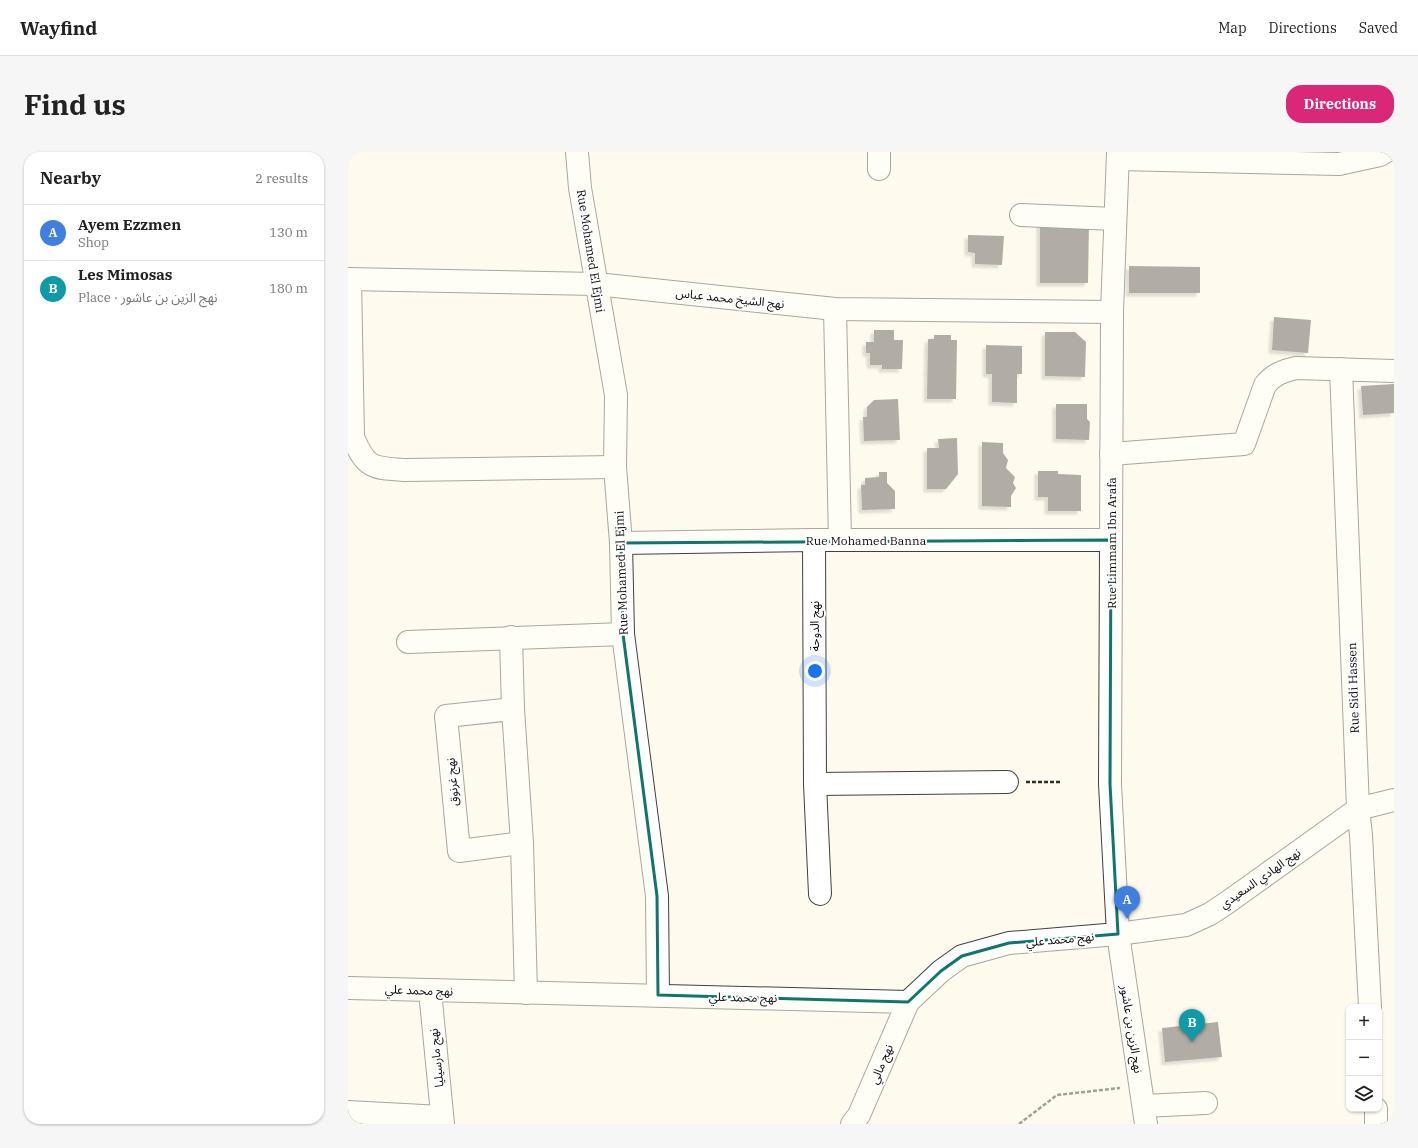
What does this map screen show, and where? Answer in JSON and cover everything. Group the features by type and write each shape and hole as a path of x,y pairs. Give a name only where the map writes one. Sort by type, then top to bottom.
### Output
{"street":[{"name":"Rue Mohamed El Ejmi","path":"577,152 580,188 616,395 615,467 621,543 623,634 657,896 658,995"},
{"path":"1118,155 1312,158 1339,164 1380,155 1385,152"},
{"name":"Rue Limmam Ibn Arafa","path":"1118,155 1112,312 1110,784 1118,934"},
{"path":"1021,215 1115,219"},
{"name":"نهج الشيخ محمد عباس","path":"349,279 596,284 835,309 1112,312"},
{"path":"349,279 353,437 360,456 375,468 405,470 615,467"},
{"path":"835,309 840,540"},
{"path":"1111,454 1244,444 1265,385 1271,377 1282,371 1296,368 1394,371"},
{"name":"Rue Sidi Hassen","path":"1341,369 1358,809 1361,836 1370,1004"},
{"name":"Rue Mohamed Banna","path":"621,543 814,540 1111,540"},
{"name":"نهج الدوحة","path":"814,540 815,784 820,894"},
{"path":"408,642 623,634"},
{"path":"511,637 513,709 522,843 526,993"},
{"name":"نهج غرنوق","path":"513,709 446,716 459,851 522,843"},
{"path":"815,784 1007,782"},
{"name":"نهج الهادي السعيدي","path":"1118,934 1186,925 1210,914 1358,809 1394,800"},
{"name":"نهج محمد علي","path":"348,988 908,1002 941,971 962,956 1009,944 1118,934"},
{"name":"نهج الزين بن عاشور","path":"1118,934 1144,1105"},
{"name":"نهج مارسيليا","path":"430,991 443,1121"},
{"name":"نهج مالي","path":"852,1124 859,1115 908,1002"},
{"path":"1144,1105 1206,1103"},
{"path":"348,1112 443,1121"},
{"path":"1376,1112 1376,1124"}],"path":[{"path":"1007,782 1062,782"},
{"path":"1019,1124 1057,1095 1144,1105"}],"highlighted area":[{"path":"1111,540 1110,784 1118,934 1009,943 962,956 941,971 908,1002 658,995 657,896 623,634 621,543"}],"building":[{"path":"1040,222 1089,222 1088,283 1040,283"},
{"path":"968,235 1004,236 1002,265 975,264 975,253 968,252"},
{"path":"1129,266 1200,267 1200,293 1129,293"},
{"path":"1274,317 1311,320 1308,353 1272,350"},
{"path":"874,330 894,330 894,340 903,340 902,369 882,369 882,365 870,365 870,353 866,353 866,342 874,342"},
{"path":"1045,332 1075,332 1086,342 1085,377 1045,376"},
{"path":"934,335 951,335 951,340 957,340 956,399 927,399 928,339 934,339"},
{"path":"986,345 1022,346 1022,374 1017,374 1017,403 992,402 992,374 986,374"},
{"path":"1394,384 1394,413 1363,415 1361,386"},
{"path":"898,399 900,440 864,441 863,417 867,417 867,407 874,400"},
{"path":"1056,404 1087,404 1087,419 1090,422 1089,440 1056,439"},
{"path":"957,438 958,474 946,489 927,489 927,448 939,448 938,439"},
{"path":"982,442 1003,443 1003,453 1008,460 1006,468 1015,477 1013,483 1016,488 1011,496 1011,507 982,506"},
{"path":"1038,471 1058,471 1058,474 1081,475 1081,511 1048,511 1048,497 1038,497"},
{"path":"879,472 887,472 887,483 895,491 895,509 862,510 861,485 865,485 865,478 879,477"},
{"path":"1218,1022 1222,1057 1165,1062 1162,1028"}],"place":[{"name":"Ayem Ezzmen","path":"1127,919"},
{"name":"Les Mimosas","path":"1192,1042"}]}
